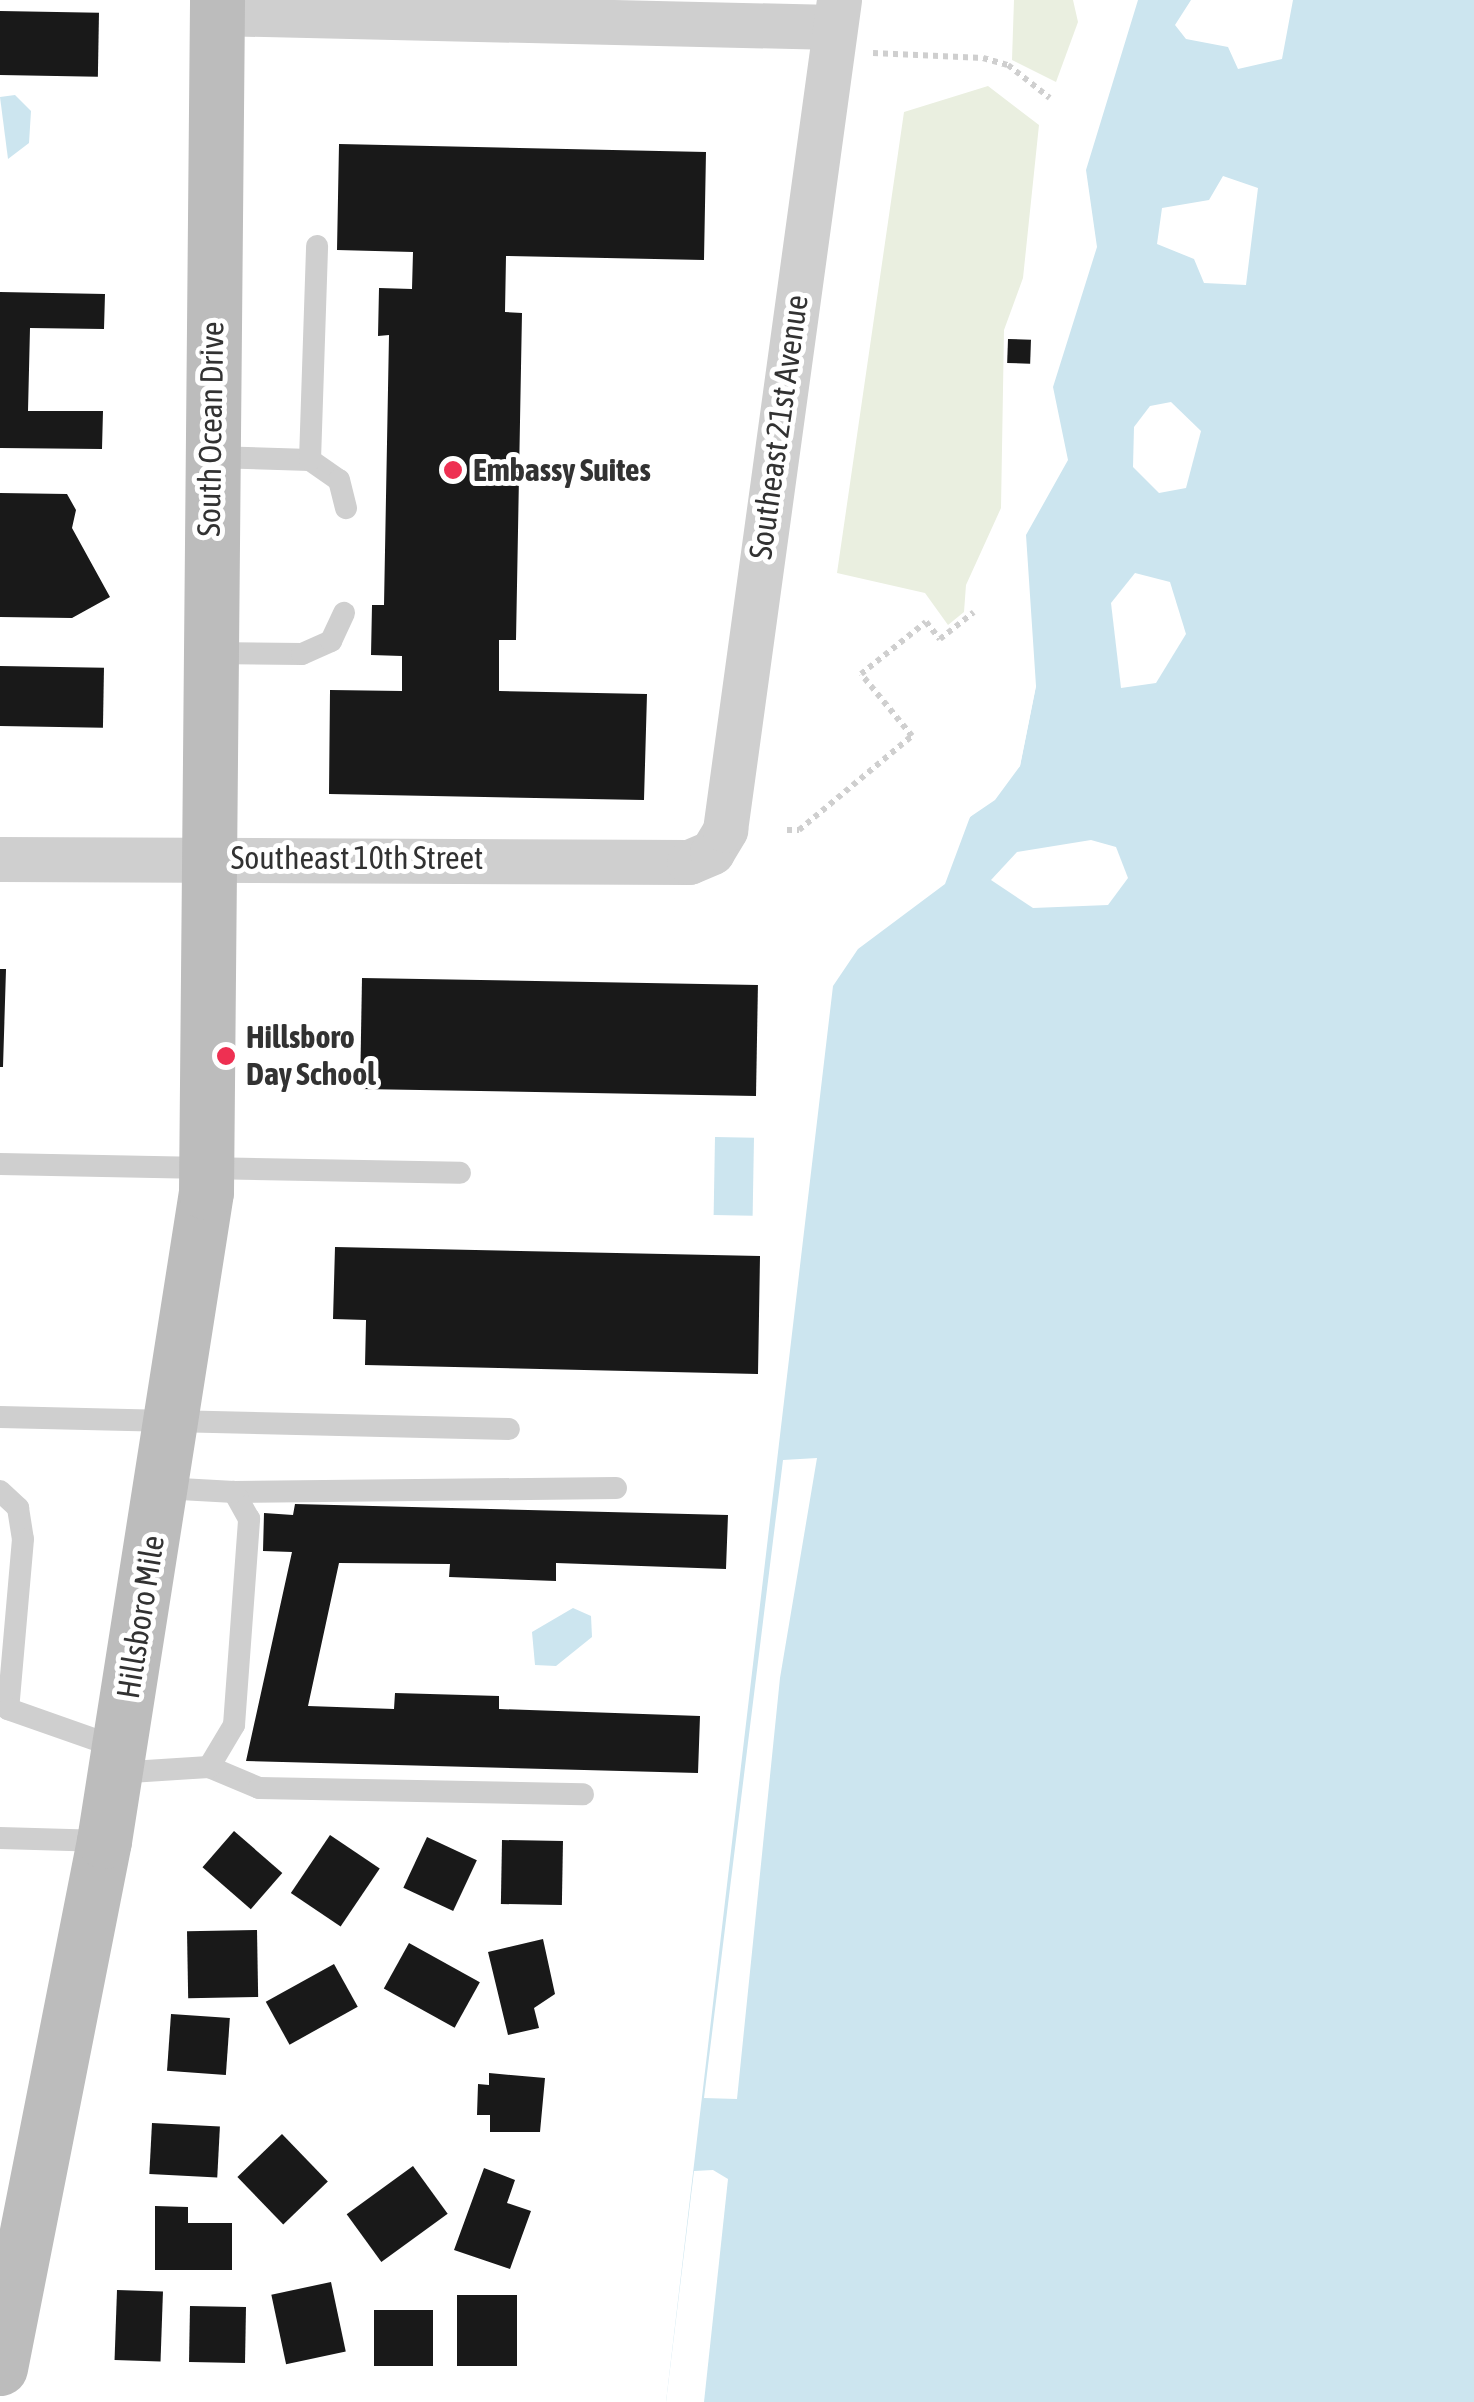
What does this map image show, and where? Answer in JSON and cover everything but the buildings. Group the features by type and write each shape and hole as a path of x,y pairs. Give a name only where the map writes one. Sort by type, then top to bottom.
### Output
{"main road":[{"name":"South Ocean Drive","path":"206,858 217,7"},
{"name":"Hillsboro Mile","path":"0,2368 104,1841 174,1418 206,1167 206,858"}],"street":[{"path":"217,7 836,13"},
{"name":"Southeast 21st Avenue","path":"712,852 725,830 836,13"},
{"name":"Southeast 10th Street","path":"0,859 690,862 712,852"}],"lane":[{"path":"310,460 316,246"},
{"path":"211,457 310,460 339,480 346,508"},
{"path":"208,653 302,654 331,641 344,613"},
{"path":"0,1164 460,1173"},
{"path":"0,1417 174,1418 509,1429"},
{"path":"162,1488 234,1492 616,1488"},
{"path":"0,1491 18,1508 23,1539 8,1709 117,1760 209,1766 259,1788 583,1794"},
{"path":"209,1766 234,1725 249,1519 234,1492"},
{"path":"0,1838 104,1841"}],"path":[{"path":"894,54 1008,65 1050,98"},
{"path":"787,830 912,736 861,674 926,622 940,639 974,612"}],"shaded area":[{"path":"1014,0 1073,0 1078,22 1056,82 1012,60"},
{"path":"988,86 1039,125 1023,278 1004,330 1001,508 966,585 964,612 948,625 925,593 837,573 904,112"}],"water":[{"path":"1138,0 1474,0 1474,2402 666,2402 833,986 858,949 945,884 970,817 1020,766 1036,686 1026,535 1068,460 1053,387 1097,247 1086,170"},
{"path":"15,95 31,111 29,143 8,159 0,97"},
{"path":"715,1137 754,1138 753,1216 714,1215"},
{"path":"573,1608 591,1616 592,1637 556,1666 535,1665 532,1632"}],"pier":[{"path":"1191,0 1293,0 1282,59 1238,69 1228,47 1186,39 1175,25"},
{"path":"1223,176 1258,188 1246,285 1204,283 1194,259 1157,244 1162,208 1209,200"},
{"path":"1171,402 1201,431 1186,488 1159,493 1133,467 1134,427 1150,406"},
{"path":"1135,573 1170,582 1186,634 1156,683 1121,688 1111,603"},
{"path":"1029,674 1036,686 1020,766 995,800 970,817 942,865 966,814 1015,764"},
{"path":"1091,840 1116,847 1128,878 1108,905 1033,908 991,880 1017,852"},
{"path":"817,1458 780,1678 737,2099 704,2098 783,1460"},
{"path":"713,2170 728,2179 704,2402 666,2402 694,2171"}],"place":[{"name":"Embassy Suites","path":"453,470"},
{"name":"Hillsboro Day School","path":"226,1056"}]}
